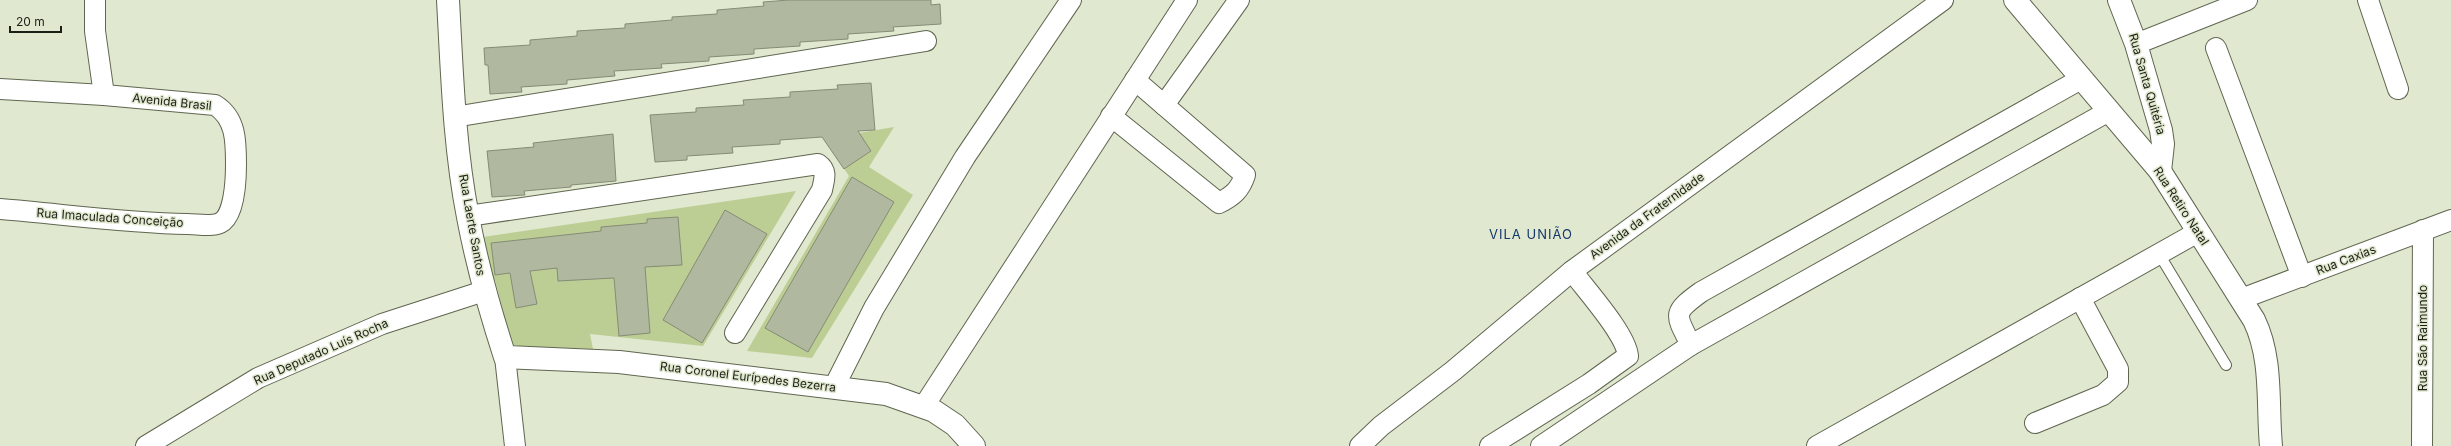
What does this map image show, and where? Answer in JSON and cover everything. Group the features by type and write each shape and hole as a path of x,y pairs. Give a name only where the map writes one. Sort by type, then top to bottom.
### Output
{"street":[{"path":"95,0 95,30 104,95"},
{"name":"Rua Laerte Santos","path":"448,0 454,117 468,216 484,291 505,357 515,446"},
{"path":"834,387 874,308 965,157 1071,0"},
{"path":"924,406 1187,0"},
{"path":"1164,105 1239,0"},
{"name":"Avenida da Fraternidade","path":"1360,446 1381,426 1453,371 1572,271 1944,0"},
{"name":"Rua Retiro Natal","path":"2015,0 2160,171 2260,330 2266,354 2271,446"},
{"name":"Rua Santa Quitéria","path":"2119,0 2136,44 2161,130 2163,144 2160,171"},
{"path":"2136,44 2247,0"},
{"path":"2368,0 2398,89"},
{"path":"454,117 926,41"},
{"path":"2216,48 2302,278"},
{"path":"1691,345 1678,316 1682,306 1701,292 2081,79"},
{"path":"1111,116 1219,203 1232,196 1241,188 1245,175 1135,80"},
{"name":"Avenida Brasil","path":"0,89 104,95 215,105 226,112 232,126 236,148 236,178 232,204 227,218 220,223"},
{"path":"1541,446 1691,345 2109,111"},
{"path":"468,216 818,164 823,169 825,176 822,190 735,333"},
{"name":"Rua Imaculada Conceição","path":"0,209 173,224 220,223"},
{"name":"Rua Caxias","path":"2241,299 2302,278 2451,220"},
{"name":"Rua São Raimundo","path":"2422,446 2423,230"},
{"path":"1817,446 2198,232"},
{"path":"1490,446 1589,384 1628,356 1627,348 1618,334 1572,271"},
{"name":"Rua Deputado Luís Rocha","path":"148,445 258,378 382,324 484,291"},
{"path":"2035,424 2103,395 2118,382 2118,369 2080,298"},
{"name":"Rua Coronel Eurípedes Bezerra","path":"505,357 618,362 886,394 924,406 954,426 974,446"}],"lane":[{"path":"2159,254 2226,364"}],"green space":[{"path":"894,127 869,167 913,195 812,358 747,351 849,176 824,139"},
{"path":"796,191 703,346 590,334 593,349 512,346 495,280 488,280 483,237"}],"building":[{"path":"789,0 931,0 931,5 940,4 941,24 893,27 894,31 848,34 848,39 800,42 800,46 754,49 754,54 709,57 709,61 661,64 662,68 614,71 615,76 567,80 567,84 521,87 522,92 490,94 488,65 485,65 484,48 530,45 530,40 577,36 577,31 625,28 625,24 672,20 672,17 717,14 717,10 764,6 763,2"},
{"path":"871,83 875,130 858,131 871,151 844,169 822,137 780,140 780,144 732,147 733,153 687,156 687,160 655,162 650,115 696,112 696,108 744,105 743,100 790,97 790,92 838,89 837,85"},
{"path":"613,134 616,181 524,191 525,195 492,197 487,151 534,147 533,143"},
{"path":"852,177 894,202 808,352 765,328"},
{"path":"725,210 767,234 702,343 663,320"},
{"path":"678,217 682,265 645,267 650,333 619,336 614,278 558,281 557,268 530,271 537,304 516,308 510,273 495,275 491,243 601,231 601,227 647,223 647,219"}],"district":[{"name":"VILA UNIÃO","path":"1531,234"}]}
